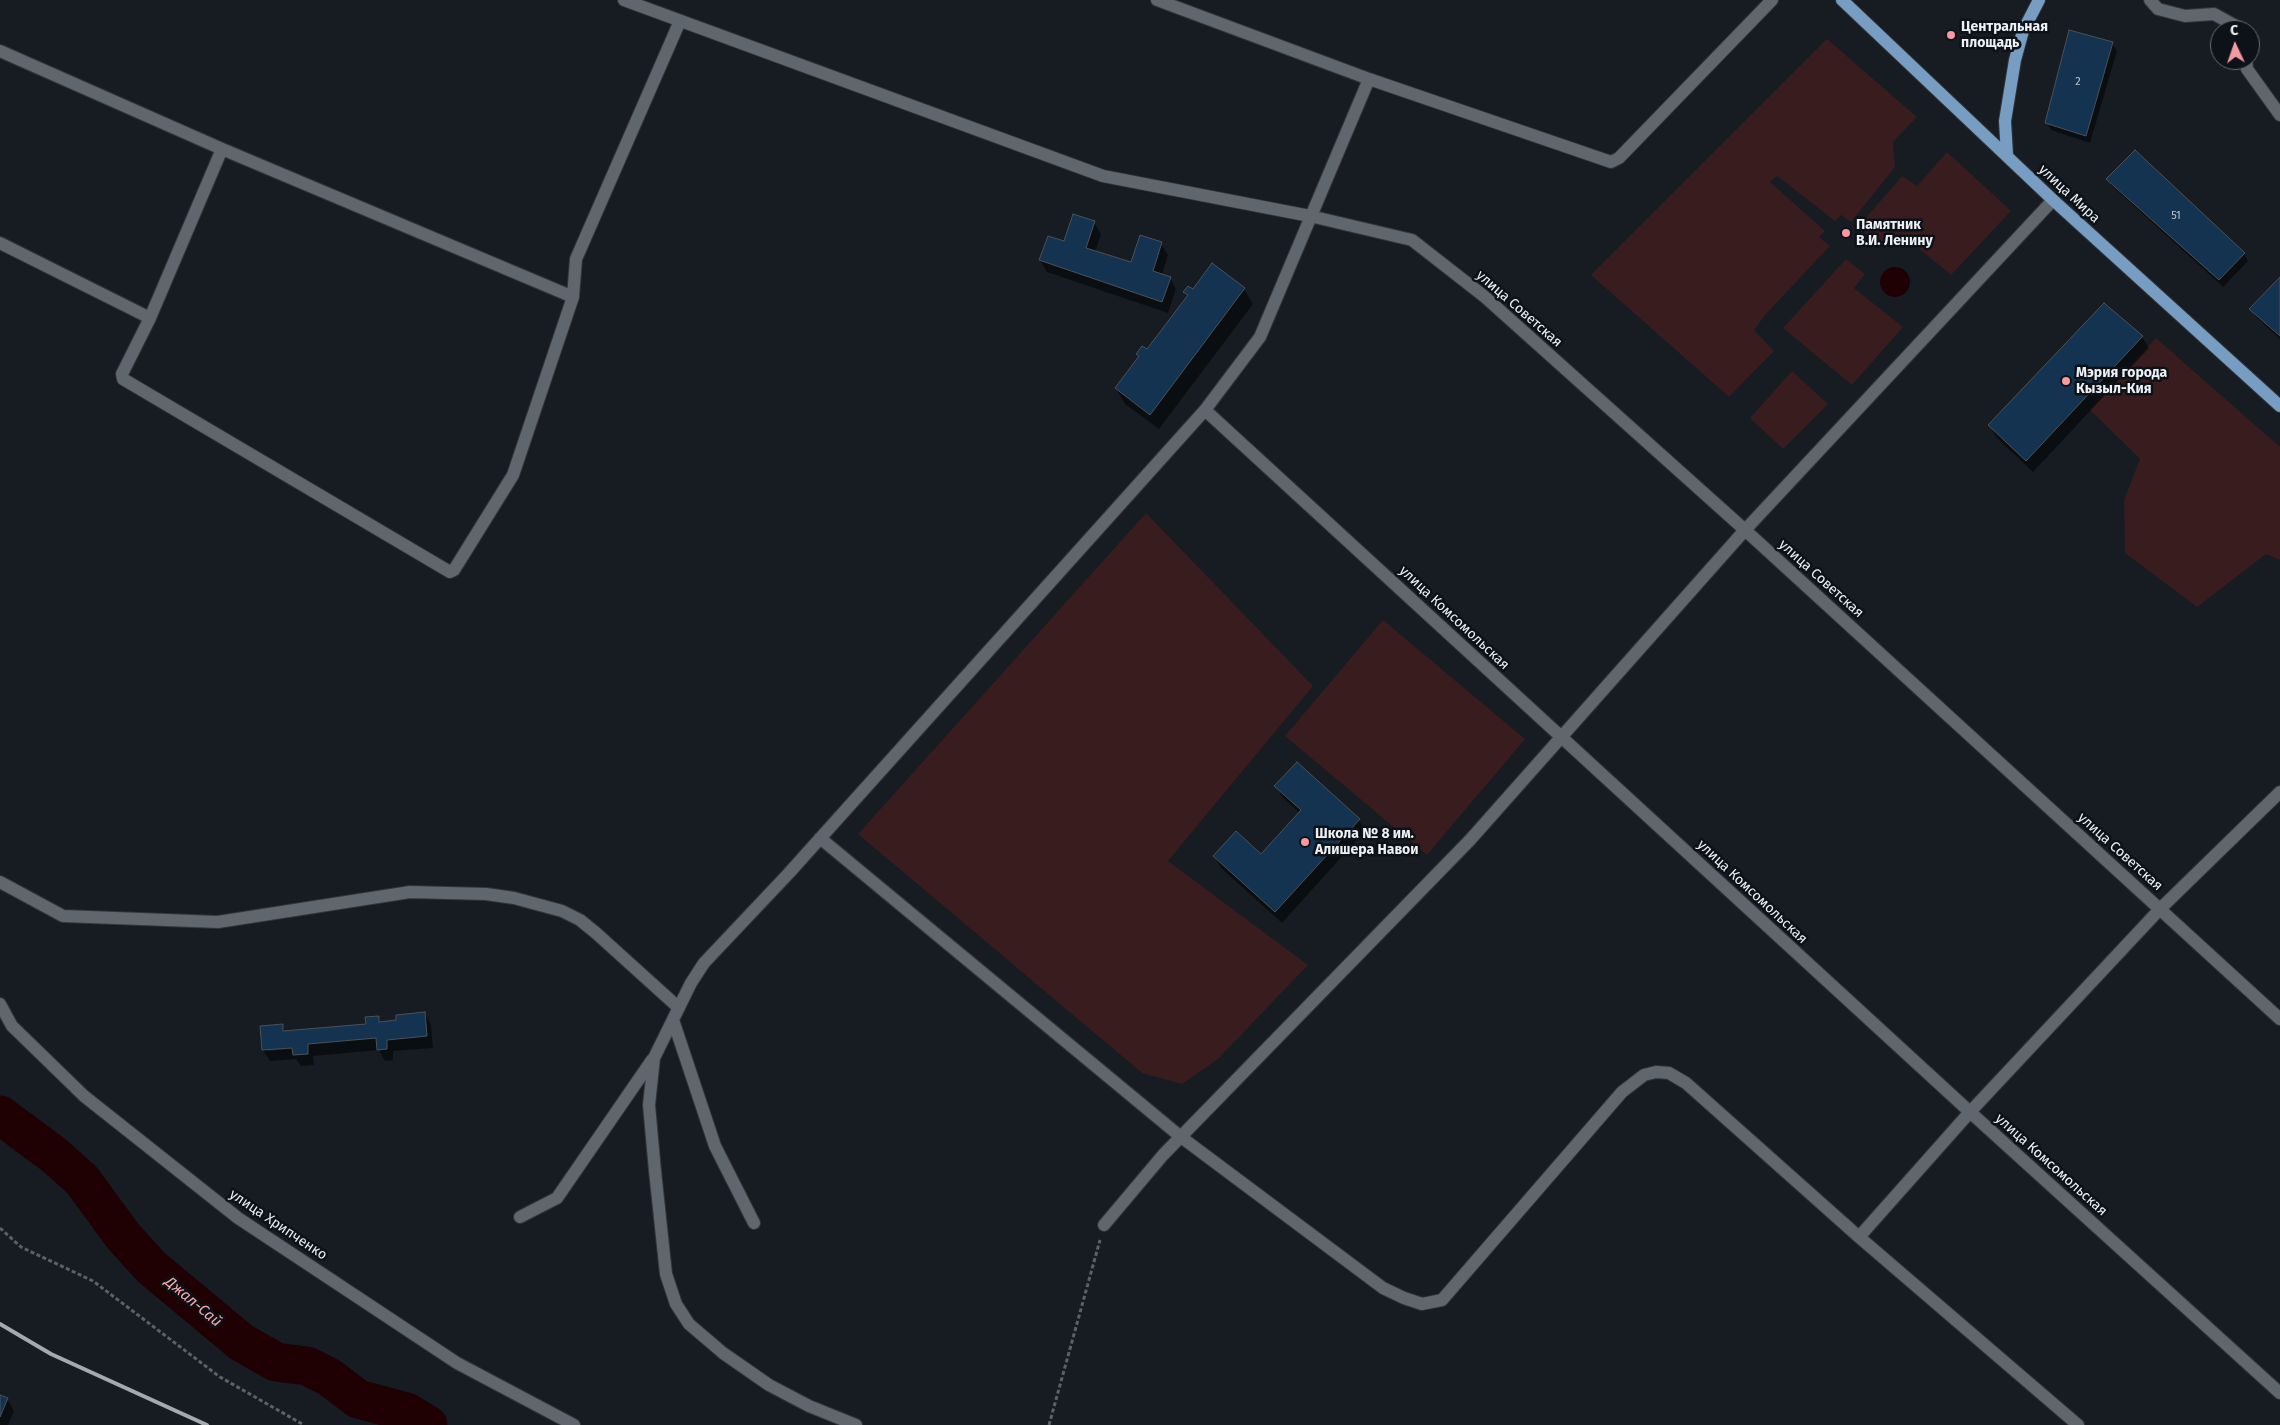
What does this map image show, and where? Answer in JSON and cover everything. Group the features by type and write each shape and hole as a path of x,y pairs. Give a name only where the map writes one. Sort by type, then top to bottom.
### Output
{"main road":[{"name":"улица Мира","path":"1842,0 2053,200 2280,406"},
{"path":"2007,155 2005,120 2015,60 2023,31 2039,0"}],"street":[{"name":"улица Советская","path":"624,0 1103,176 1310,216 1412,240 1485,297 1746,530 2280,1019"},
{"path":"1157,0 1369,79 1596,158 1616,161 1772,0"},
{"path":"2150,0 2158,9 2185,16 2214,14 2225,20"},
{"path":"222,148 150,318 122,374 126,382 450,572 454,570 513,474 573,297 576,259 680,20"},
{"path":"0,52 573,297"},
{"path":"2248,70 2280,115"},
{"path":"520,1217 557,1198 654,1058 691,983 704,963 820,838 1206,410 1260,337 1369,79"},
{"path":"1104,1225 1163,1155 1470,840 1746,530 2053,200"},
{"path":"0,243 150,318"},
{"name":"улица Комсомольская","path":"1206,410 1970,1112 2280,1393"},
{"path":"1859,1237 1970,1112 2160,909 2280,792"},
{"path":"820,838 1181,1137 1383,1288 1404,1298 1422,1304 1442,1300 1622,1092 1644,1075 1656,1072 1669,1073 1686,1083 1859,1237 2078,1425"},
{"path":"0,882 63,916 218,922 410,892 486,894 514,898 562,911 580,920 679,1008"},
{"name":"улица Хрипченко","path":"0,1004 6,1026 84,1096 238,1218 457,1363 574,1425"},
{"path":"673,1020 715,1146 754,1223"},
{"path":"654,1058 649,1104 657,1200 666,1274 676,1304 689,1324 723,1353 769,1385 809,1406 856,1425"}],"path":[{"path":"1049,1425 1104,1225"},
{"path":"0,1228 21,1247 93,1281 220,1377 304,1425"}],"shaded area":[{"path":"1827,39 1917,117 1893,142 1895,167 1851,222 1841,215 1835,221 1777,176 1770,182 1825,231 1819,237 1830,246 1766,314 1754,330 1774,351 1729,397 1591,275"},
{"path":"1947,152 2011,211 1951,275 1900,233 1886,249 1858,227 1902,176 1917,186"},
{"path":"1846,259 1865,274 1854,288 1903,327 1852,385 1783,328"},
{"path":"1895,267 1901,268 1909,276 1909,288 1901,296 1895,297 1889,296 1881,288 1880,282 1881,276 1889,268"},
{"path":"2156,338 2280,447 2280,560 2266,554 2197,607 2125,553 2124,500 2140,459 2090,410"},
{"path":"1792,371 1828,404 1783,449 1750,418"},
{"path":"1146,513 1313,686 1168,861 1308,965 1218,1059 1182,1084 1142,1073 858,834"},
{"path":"1383,620 1525,739 1427,855 1285,736"}],"building":[{"path":"2069,30 2113,42 2086,136 2045,123"},
{"path":"2135,150 2245,253 2219,280 2106,179"},
{"path":"1073,214 1095,221 1086,248 1131,262 1140,235 1162,242 1153,271 1171,277 1162,302 1039,260 1048,236 1064,241"},
{"path":"1212,263 1245,288 1150,415 1115,388 1139,356 1136,354 1142,346 1147,349 1188,295 1183,292 1188,286 1193,289"},
{"path":"2280,277 2280,336 2249,309"},
{"name":"Мэрия города Кызыл-Кия","path":"2104,303 2143,336 2026,461 1988,425"},
{"name":"Школа № 8 им. Алишера Навои","path":"1297,762 1360,819 1275,912 1213,856 1236,831 1261,854 1301,810 1274,786"},
{"path":"425,1012 427,1036 387,1040 387,1049 377,1050 376,1038 308,1044 308,1054 293,1055 292,1048 262,1050 260,1026 283,1024 283,1031 366,1024 365,1017 379,1016 379,1022 396,1020 396,1015"},
{"path":"0,1395 8,1398 0,1417"}],"waterway":[{"name":"Джал-Сай","path":"0,1115 54,1155 82,1180 123,1236 151,1267 241,1342 276,1362 307,1366 329,1377 358,1399 407,1412 428,1425"}],"railway":[{"path":"0,1324 51,1354 207,1425"}],"place":[{"name":"Центральная площадь","path":"1951,35"},
{"name":"Памятник В.И. Ленину","path":"1846,233"},
{"name":"Мэрия города Кызыл-Кия","path":"2066,381"},
{"name":"Школа № 8 им. Алишера Навои","path":"1305,842"}]}
